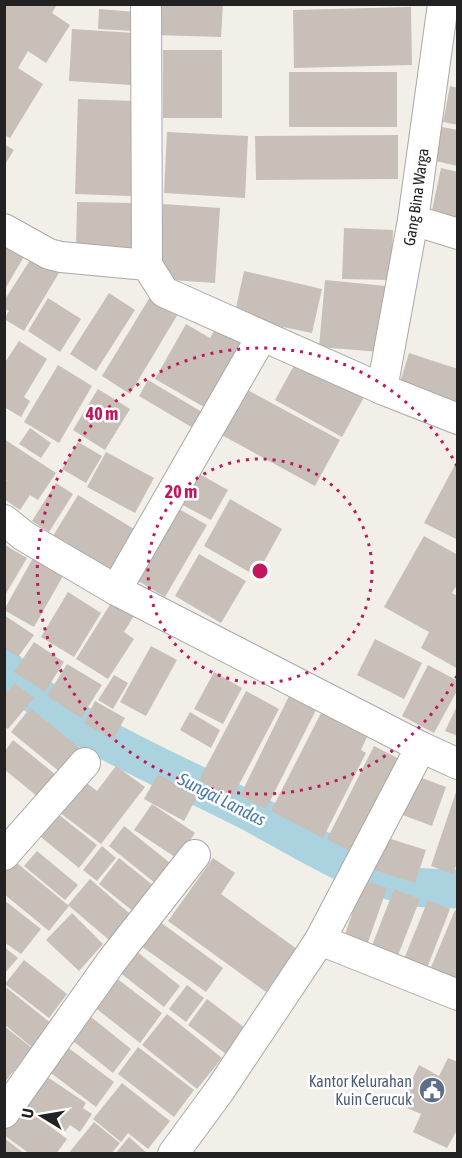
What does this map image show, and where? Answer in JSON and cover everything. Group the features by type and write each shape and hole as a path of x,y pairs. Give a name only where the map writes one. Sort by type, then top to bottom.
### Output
{"street":[{"path":"146,4 147,265 164,292 382,389 458,419"},
{"name":"Gang Bina Warga","path":"382,389 413,220 443,4"},
{"path":"413,220 458,234"},
{"path":"4,229 50,254 61,257 147,265"},
{"path":"116,590 262,336"},
{"path":"4,520 24,536 116,590 458,764"},
{"path":"173,1154 220,1090 320,940 421,747"},
{"path":"4,855 85,763"},
{"path":"4,1113 111,962 195,855"},
{"path":"320,940 458,995"}],"building":[{"path":"4,4 57,4 52,13 70,25 46,63 28,51 18,68 43,84 10,138 4,135"},
{"path":"155,4 223,4 221,37 154,35"},
{"path":"411,7 412,65 294,68 293,10"},
{"path":"99,9 135,12 134,31 98,29"},
{"path":"72,29 134,33 131,85 69,81"},
{"path":"163,50 222,50 222,118 163,118"},
{"path":"289,72 397,72 397,127 289,127"},
{"path":"450,86 458,88 458,125 443,122"},
{"path":"78,99 134,101 131,196 75,194"},
{"path":"442,127 458,130 458,166 435,161"},
{"path":"167,132 248,136 245,198 164,193"},
{"path":"398,135 398,179 256,180 255,136"},
{"path":"4,144 14,150 4,166"},
{"path":"441,168 458,172 458,221 431,215"},
{"path":"77,202 134,203 133,248 76,247"},
{"path":"163,204 220,208 215,283 157,279"},
{"path":"344,228 393,230 391,280 342,279"},
{"path":"5,243 25,255 5,289"},
{"path":"32,257 59,273 24,331 4,319 9,311 4,309 4,301"},
{"path":"244,271 322,289 312,333 234,317"},
{"path":"325,280 386,286 380,352 319,347"},
{"path":"109,293 135,310 96,371 70,354"},
{"path":"150,297 178,314 130,394 102,376"},
{"path":"48,298 81,319 60,352 28,331"},
{"path":"186,324 210,338 218,324 243,339 204,407 155,379"},
{"path":"19,341 47,359 24,397 30,401 21,417 4,407 4,364"},
{"path":"409,353 458,369 458,407 398,389"},
{"path":"297,360 364,397 342,437 275,400"},
{"path":"58,365 92,386 59,443 24,422"},
{"path":"148,380 202,412 193,428 139,396"},
{"path":"242,387 340,440 315,486 218,433"},
{"path":"98,389 130,409 105,450 73,430"},
{"path":"30,428 51,443 41,458 19,444"},
{"path":"4,439 56,473 38,500 30,495 20,510 4,499 4,484 7,480 4,479"},
{"path":"78,442 102,456 86,483 62,469"},
{"path":"106,452 154,478 135,513 87,487"},
{"path":"458,459 458,540 424,523"},
{"path":"194,471 228,490 211,520 177,502"},
{"path":"56,483 73,494 49,532 32,521"},
{"path":"78,495 134,529 109,571 53,536"},
{"path":"230,499 282,529 256,576 204,546"},
{"path":"172,505 207,525 165,597 130,576"},
{"path":"424,536 458,555 458,583 452,593 458,596 458,669 421,648 429,632 384,607"},
{"path":"5,545 27,558 4,597 4,547"},
{"path":"199,554 246,581 221,623 175,596"},
{"path":"33,558 63,576 34,627 4,610"},
{"path":"68,592 101,613 74,657 41,637"},
{"path":"116,595 138,609 124,632 134,639 108,679 76,659"},
{"path":"4,615 34,635 18,657 4,648"},
{"path":"375,639 422,663 404,699 357,675"},
{"path":"34,642 64,662 45,692 14,672"},
{"path":"151,646 177,660 146,716 120,702"},
{"path":"67,664 102,685 81,718 47,696"},
{"path":"428,665 458,681 458,689 434,733 402,716"},
{"path":"214,672 242,688 223,724 194,709"},
{"path":"114,675 128,683 113,709 98,700"},
{"path":"15,683 34,698 8,729 4,726 4,695"},
{"path":"246,691 279,709 232,798 199,780"},
{"path":"290,694 317,708 266,809 240,796"},
{"path":"95,701 125,718 113,740 84,723"},
{"path":"458,704 458,736 445,731"},
{"path":"30,708 86,753 66,777 11,732"},
{"path":"190,712 220,730 211,748 180,730"},
{"path":"321,713 367,737 361,750 366,753 323,838 271,811"},
{"path":"13,740 61,779 43,801 5,770 5,751"},
{"path":"374,746 407,763 359,856 327,839"},
{"path":"116,766 145,787 101,844 55,809 79,777 97,791"},
{"path":"158,774 197,797 184,821 144,799"},
{"path":"414,775 446,787 432,826 400,814"},
{"path":"457,789 458,860 453,874 431,866"},
{"path":"152,804 195,833 178,859 134,830"},
{"path":"53,810 97,845 79,868 36,833"},
{"path":"124,826 175,867 160,887 109,846"},
{"path":"378,835 426,850 415,883 368,868"},
{"path":"102,846 116,858 97,881 83,870"},
{"path":"37,851 78,885 65,900 24,866"},
{"path":"119,858 159,890 139,916 99,884"},
{"path":"213,858 235,873 221,894 297,949 266,992 168,921"},
{"path":"12,859 69,906 49,931 4,894 4,869"},
{"path":"90,879 136,919 115,945 68,905"},
{"path":"364,880 387,888 367,945 344,937"},
{"path":"394,889 420,899 397,958 371,948"},
{"path":"4,900 41,929 21,954 4,942"},
{"path":"428,900 450,909 427,968 404,959"},
{"path":"455,910 458,912 458,984 429,972"},
{"path":"72,913 103,944 79,971 46,940"},
{"path":"152,916 223,968 206,992 134,941"},
{"path":"4,947 18,958 4,974"},
{"path":"131,947 180,986 164,1007 114,968"},
{"path":"24,960 67,994 49,1018 5,984"},
{"path":"111,974 162,1013 140,1043 88,1002"},
{"path":"187,985 204,998 186,1022 169,1009"},
{"path":"7,988 52,1024 33,1048 4,1024 4,991"},
{"path":"207,999 245,1028 226,1054 188,1025"},
{"path":"86,1013 131,1049 113,1073 68,1037"},
{"path":"167,1014 222,1058 197,1089 142,1045"},
{"path":"4,1026 32,1048 4,1083"},
{"path":"62,1043 114,1082 96,1107 43,1067"},
{"path":"138,1047 194,1090 174,1117 118,1074"},
{"name":"Kantor Kelurahan Kuin Cerucuk","path":"448,1058 458,1062 458,1133 456,1132 447,1148 413,1132 421,1114 400,1105 419,1065 439,1076"},
{"path":"43,1074 86,1103 83,1108 92,1114 80,1132 70,1125 64,1133 22,1103"},
{"path":"122,1083 170,1121 148,1149 128,1133 121,1142 93,1119"},
{"path":"20,1104 67,1139 56,1154 30,1154 4,1135 4,1125"},
{"path":"94,1122 120,1143 111,1154 68,1154"},
{"path":"129,1137 148,1154 115,1154"},
{"path":"4,1138 25,1154 4,1154"}],"waterway":[{"name":"Sungai Landas","path":"4,668 31,691 88,730 243,808 349,865 394,882 417,887 458,889"}],"place":[{"name":"Kantor Kelurahan Kuin Cerucuk","path":"432,1090"}]}
